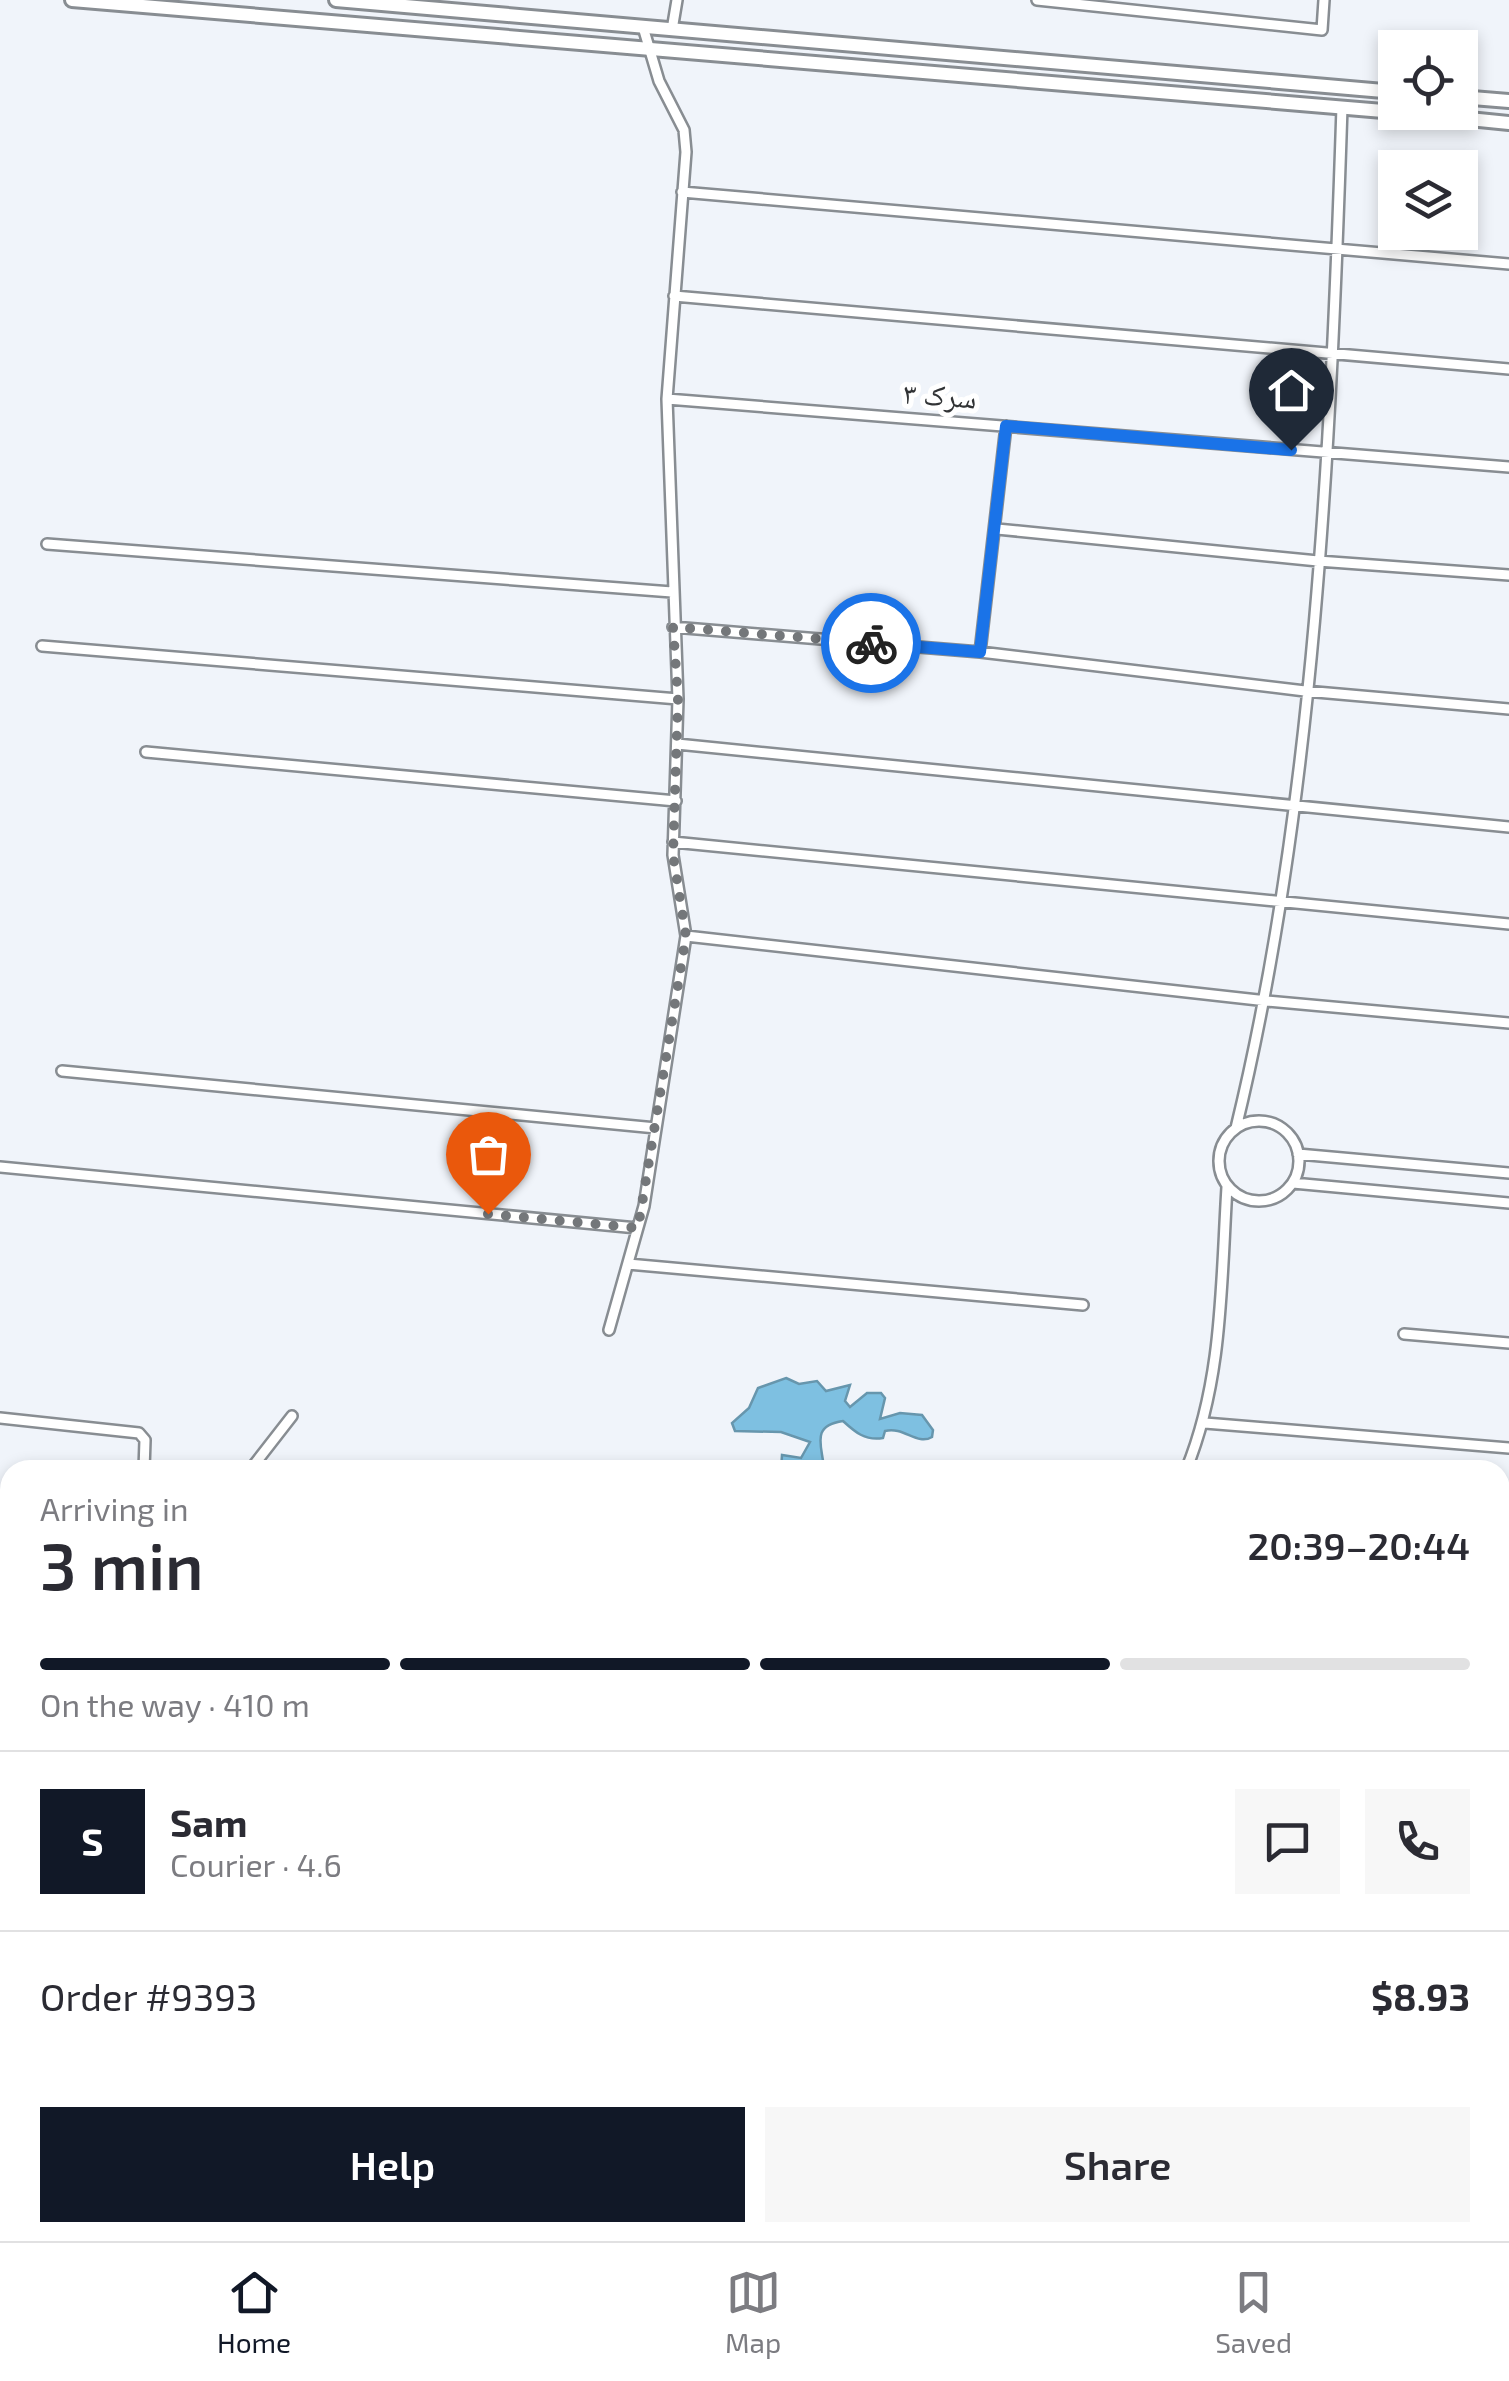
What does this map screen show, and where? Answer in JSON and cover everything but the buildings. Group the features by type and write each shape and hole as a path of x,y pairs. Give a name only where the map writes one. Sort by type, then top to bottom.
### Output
{"main road":[{"path":"72,0 1378,110"},
{"path":"336,0 1378,91"},
{"path":"1478,98 1509,101"},
{"path":"1478,119 1509,122"}],"street":[{"path":"672,30 677,0"},
{"path":"1037,0 1322,30 1324,0"},
{"path":"609,1330 638,1228 686,936 674,842 678,698 666,400 684,130 659,81 643,27"},
{"path":"1190,1460 1206,1423 1215,1376 1228,1186 1219,1163 1222,1147 1236,1128 1266,1001 1292,807 1326,454 1342,107"},
{"path":"682,192 1509,264"},
{"path":"674,296 1509,369"},
{"name":"سرک ۳","path":"666,400 1509,467"},
{"path":"980,652 1006,426"},
{"path":"997,529 1318,561 1509,574"},
{"path":"47,544 672,592"},
{"path":"673,627 980,652 1304,691 1509,709"},
{"path":"42,646 678,698"},
{"path":"678,744 1509,827"},
{"path":"146,752 676,801"},
{"path":"674,842 1509,924"},
{"path":"686,936 1266,1001 1509,1023"},
{"path":"62,1071 656,1128"},
{"path":"1228,1186 1245,1199 1260,1202 1276,1198 1293,1182 1298,1154 1287,1132 1274,1124 1258,1121 1236,1128"},
{"path":"1298,1154 1509,1172"},
{"path":"0,1167 638,1228"},
{"path":"1293,1182 1509,1203"},
{"path":"628,1264 1083,1305"},
{"path":"1404,1334 1509,1343"},
{"path":"258,1460 292,1416"},
{"path":"0,1418 139,1432 144,1440 144,1460"},
{"path":"1206,1423 1509,1448"}],"water":[{"path":"786,1378 799,1384 817,1381 826,1391 850,1385 845,1401 850,1407 867,1393 881,1393 885,1398 880,1419 900,1413 922,1415 933,1430 932,1437 921,1439 892,1430 885,1431 883,1438 871,1438 843,1421 822,1433 823,1460 782,1460 782,1455 801,1458 810,1442 781,1432 735,1431 732,1423 749,1408 758,1388"}],"way so far":[{"path":"488,1214 638,1228 686,936 673,855 678,698 673,627 871,643"}],"route":[{"path":"871,643 980,652 1006,426 1291,450"}]}
